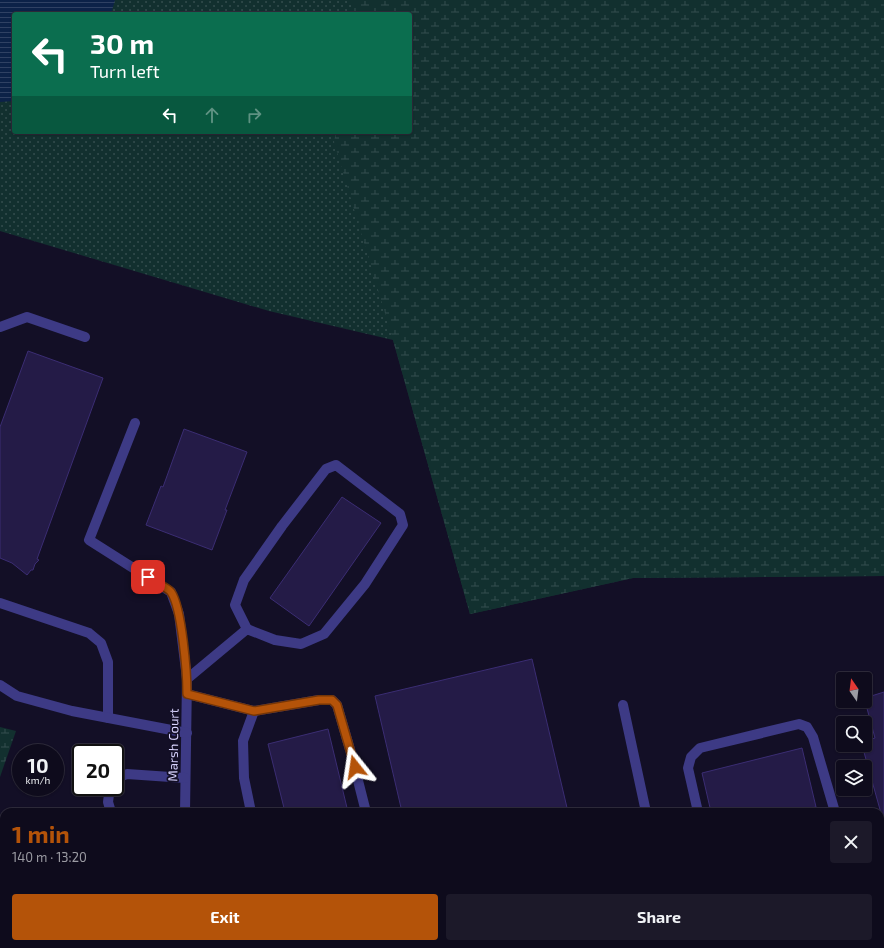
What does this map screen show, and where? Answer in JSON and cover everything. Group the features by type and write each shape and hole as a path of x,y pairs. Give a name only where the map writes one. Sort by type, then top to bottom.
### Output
{"street":[{"path":"0,327 26,317 85,337"},
{"name":"Marsh Court","path":"135,424 89,540 171,592 179,614 187,679 185,808"},
{"path":"336,465 400,514 403,525 365,584 324,634 301,644 275,640 247,629 235,605 244,580 282,526 326,469 336,465"},
{"path":"0,603 89,633 101,643 108,662 108,718"},
{"path":"187,679 247,629"},
{"path":"0,685 17,696 72,711 187,733"},
{"path":"187,694 254,711 319,700 332,700 337,705 365,808"},
{"path":"623,705 645,808"},
{"path":"251,808 244,778 244,741 254,711"},
{"path":"697,808 688,768 691,756 700,748 799,724 807,727 813,737 833,808"},
{"path":"124,776 128,774 185,778"},
{"path":"109,796 108,802 110,808"}],"green space":[{"path":"0,0 884,0 884,576 633,578 470,614 393,340 269,311 0,231"},
{"path":"353,0 884,0 884,576 633,578 470,614 393,340 334,142 336,134 412,134 412,12 351,12"},
{"path":"0,727 16,731 0,777"}],"water":[{"path":"0,0 115,0 112,12 12,12 12,101 0,102"}],"building":[{"path":"28,351 103,378 37,559 39,560 35,564 33,570 31,570 27,575 12,563 0,558 0,427"},
{"path":"184,429 247,452 225,510 227,510 212,550 146,525 161,486 163,487"},
{"path":"342,497 381,523 309,626 270,598"},
{"path":"532,659 567,808 401,808 375,696"},
{"path":"884,692 884,808 880,808 872,781 872,760 866,760 864,752 872,752 872,739 875,738 872,727 872,716 869,716 867,708 872,708 872,696"},
{"path":"328,729 347,808 284,808 268,744"},
{"path":"802,748 816,807 710,808 702,773"}],"route":[{"path":"148,577 171,592 179,614 187,679 187,694 254,711 319,700 332,700 337,705 355,767"}]}
